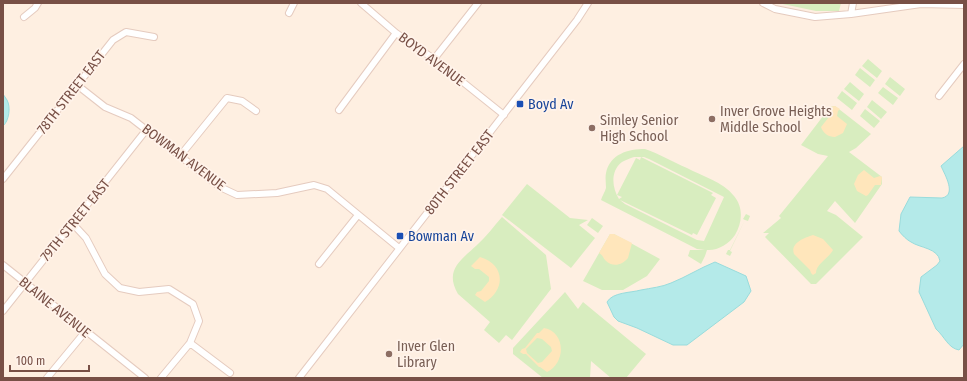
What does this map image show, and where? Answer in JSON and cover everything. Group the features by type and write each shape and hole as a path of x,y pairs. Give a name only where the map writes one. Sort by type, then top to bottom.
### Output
{"street":[{"path":"24,17 35,8 38,3"},
{"path":"289,13 294,3"},
{"name":"BOYD AVENUE","path":"361,3 396,33 434,59 504,115"},
{"path":"434,59 478,3"},
{"name":"80TH STREET EAST","path":"299,378 504,115 577,20 588,3"},
{"path":"763,3 775,9 815,17 851,14 921,4 964,5"},
{"path":"851,14 853,3"},
{"name":"78TH STREET EAST","path":"3,179 113,40 126,32 154,37"},
{"path":"339,110 396,33"},
{"path":"939,96 964,64"},
{"name":"BOWMAN AVENUE","path":"77,85 105,107 132,118 220,187 237,195 277,193 314,185 327,189 399,248"},
{"path":"180,156 227,98 242,101 256,111"},
{"name":"79TH STREET EAST","path":"3,312 147,129"},
{"path":"319,264 358,215"},
{"path":"73,224 86,238 105,274 120,288 139,292 169,289 193,304 199,321 190,343 162,378"},
{"name":"BLAINE AVENUE","path":"3,265 85,332 145,378"},
{"path":"47,378 85,332"},
{"path":"190,343 230,373"}],"green space":[{"path":"778,3 841,3 839,11 816,11"},
{"path":"868,59 882,71 877,78 862,66"},
{"path":"860,68 875,80 870,87 855,75"},
{"path":"890,77 905,89 900,96 885,84"},
{"path":"850,82 864,94 859,101 844,89"},
{"path":"883,87 898,98 893,105 878,93"},
{"path":"842,91 857,103 852,110 837,98"},
{"path":"872,100 887,112 881,119 867,107"},
{"path":"835,106 871,134 856,148 849,152 882,177 882,184 855,223 835,201 827,211 836,215 863,237 816,284 811,284 765,237 769,233 763,233 781,218 779,216 828,156 818,154 801,145 830,107"},
{"path":"865,109 880,121 874,128 860,116"},
{"path":"645,149 656,153 712,180 729,191 734,196 741,210 739,226 735,235 730,241 715,249 707,250 701,264 688,256 690,250 705,250 697,249 601,200 606,188 606,173 611,161 621,154 632,150","holes":["641,157 640,160 636,158 617,195 613,180 615,170 622,162 630,158","641,157 644,157 724,197 704,241 697,240 625,204 620,200 692,235 693,233 697,235 716,198 711,195 713,193"]},
{"path":"527,184 570,218 588,220 579,225 595,238 571,268 502,215"},
{"path":"746,214 750,216 748,221 743,219"},
{"path":"502,217 546,255 551,289 512,340 506,335 499,343 484,330 490,322 458,294 454,286 453,278 456,266 460,261 484,239"},
{"path":"592,218 603,226 598,233 587,225"},
{"path":"745,220 730,251 732,252 730,256 726,254 728,250 730,250"},
{"path":"610,234 614,234 660,259 647,276 623,290 602,290 583,281"},
{"path":"565,292 578,309 583,302 646,354 626,378 611,378 591,361 590,378 543,378 513,354 513,348"}],"sand":[{"path":"835,106 840,109 837,116 847,124 843,133 835,137 826,134 821,127 829,117 825,113 830,107"},
{"path":"864,170 874,178 880,176 882,177 881,185 875,185 866,196 857,191 854,184 858,175"},
{"path":"610,234 614,234 632,243 628,258 617,265 611,264 605,260 599,253"},
{"path":"813,235 823,239 833,250 820,264 816,273 813,275 794,254 793,250 796,244"},
{"path":"480,257 488,260 494,265 500,278 497,291 485,302 475,295 477,292 481,291 489,281 489,277 479,269 475,269 471,266"},
{"path":"544,328 556,335 560,341 561,348 558,362 547,372 539,367 526,354 520,352 537,333","holes":["537,338 542,339 551,347 552,351 542,362 538,363 527,353 526,349"]}],"water":[{"path":"3,94 7,99 9,110 7,121 3,126"},
{"path":"964,146 964,344 959,350 949,345 936,329 919,292 921,277 937,265 940,261 939,257 936,253 909,241 899,231 901,214 910,197 942,198 949,193 949,184 941,166"},
{"path":"715,262 746,276 751,291 744,302 687,345 673,345 618,321 614,317 607,302 613,296 622,293 668,284"}],"place":[{"name":"Boyd Av","path":"520,104"},
{"name":"Inver Grove Heights Middle School","path":"712,119"},
{"name":"Simley Senior High School","path":"592,128"},
{"name":"Bowman Av","path":"400,236"},
{"name":"Inver Glen Library","path":"389,354"}]}
